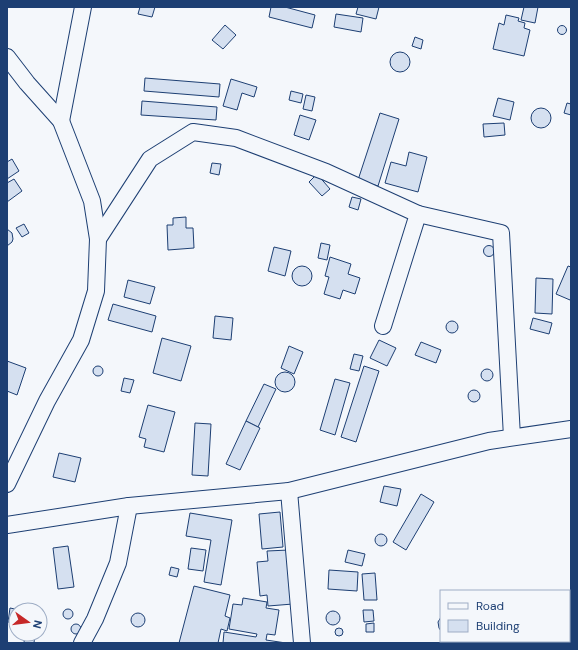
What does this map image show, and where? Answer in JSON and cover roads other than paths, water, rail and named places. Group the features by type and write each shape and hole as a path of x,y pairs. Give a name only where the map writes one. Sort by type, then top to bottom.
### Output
{"street":[{"path":"61,121 83,7"},
{"path":"7,57 27,83 61,121 92,200 98,239 96,291 81,340 47,401 7,484"},
{"path":"98,239 150,158 194,132 236,138 326,172 418,214 501,233 512,437"},
{"path":"383,326 418,214"},
{"path":"7,525 129,506 289,491 490,441 571,429"},
{"path":"289,491 302,643"},
{"path":"82,643 95,619 118,563 129,506"}]}
